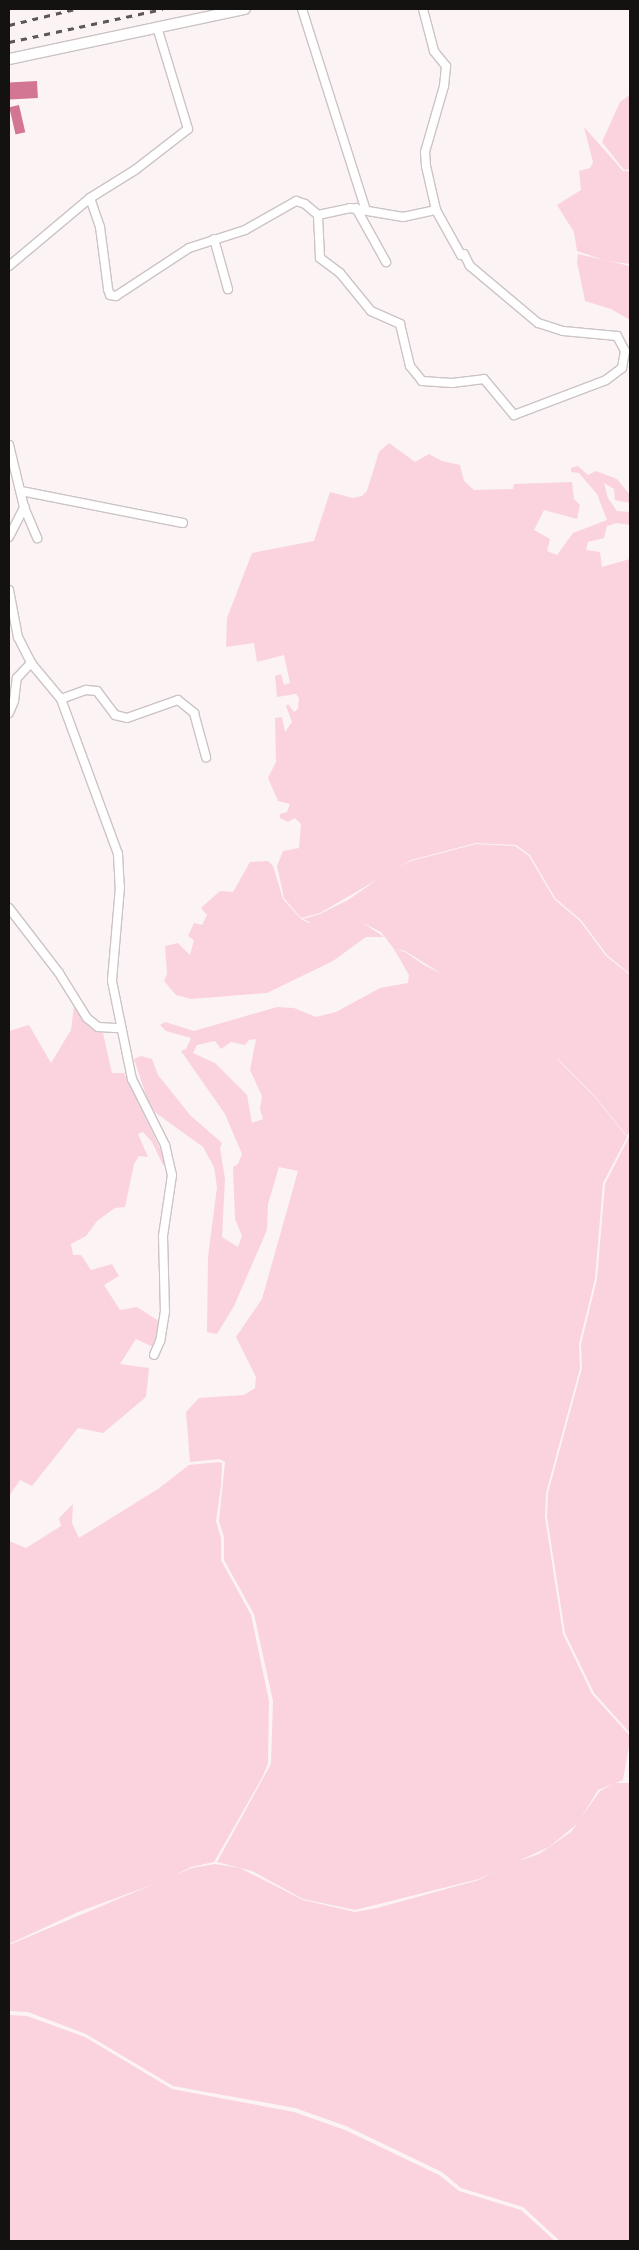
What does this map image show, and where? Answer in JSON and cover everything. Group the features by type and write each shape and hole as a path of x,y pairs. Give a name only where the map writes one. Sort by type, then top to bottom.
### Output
{"main road":[{"path":"9,59 245,9"}],"street":[{"path":"302,9 365,208"},
{"path":"90,198 97,212 110,295 116,296 136,285 189,248 245,230 296,201 305,204 318,215 320,258 340,273 371,311 400,324 410,366 422,381 452,383 484,379 514,415 617,375 622,368 625,351 617,336 563,331 538,323 470,266 436,210 425,152 444,86 446,66 434,51 423,9"},
{"path":"9,266 90,198 135,170 188,129 157,27"},
{"path":"356,208 386,262"},
{"path":"318,215 365,208 403,217 436,210"},
{"path":"214,239 228,289"},
{"path":"9,444 24,507 37,538"},
{"path":"21,491 183,523"},
{"path":"9,537 24,507"},
{"path":"9,590 18,637 31,663 61,699 118,854 120,887 112,982 132,1079 165,1145 172,1175 163,1236 166,1311 160,1341 154,1355"},
{"path":"9,713 14,701 18,678 31,663"},
{"path":"61,699 86,690 97,692 115,715 127,718 178,700 194,713 206,756"},
{"path":"9,908 58,973 87,1018 98,1027 120,1028"}],"shaded area":[{"path":"37,81 38,98 10,99 9,82"},
{"path":"630,95 630,169 624,170 602,142 620,102"},
{"path":"19,105 25,132 16,135 9,107"},
{"path":"584,127 623,171 630,171 630,264 607,261 577,251 574,232 557,205 581,190 579,171 590,168 593,162"},
{"path":"578,254 630,266 630,320 611,309 585,301 577,262"},
{"path":"389,443 415,462 429,454 442,461 460,465 464,481 474,490 513,489 514,484 572,482 574,499 580,505 577,519 544,510 534,530 550,539 547,551 557,555 573,533 607,520 597,494 579,473 571,472 571,468 578,466 588,475 596,471 617,479 630,495 630,503 615,500 614,489 604,483 608,498 617,511 630,512 630,525 617,523 607,526 604,538 588,542 586,550 600,552 602,567 630,559 630,974 607,955 581,920 555,898 530,855 516,845 476,843 411,860 320,913 301,918 284,898 277,866 283,851 299,848 301,824 295,818 288,822 280,818 280,814 287,812 290,804 278,801 268,778 276,762 275,718 282,717 285,732 292,722 286,706 288,704 294,712 298,709 299,698 296,694 277,697 275,676 281,674 284,685 290,683 284,655 257,662 254,643 226,647 227,618 252,553 314,541 330,492 353,498 362,496 367,491 379,452"},
{"path":"476,844 515,846 529,856 554,899 580,921 606,956 630,975 630,1131 627,1136 593,1094 557,1059 593,1095 627,1137 603,1183 595,1279 579,1344 580,1368 546,1493 545,1517 563,1634 592,1694 630,1736 630,1740 623,1780 598,1790 578,1823 549,1847 479,1879 355,1910 303,1899 252,1871 217,1862 271,1764 273,1701 254,1614 224,1560 224,1537 219,1521 225,1462 220,1459 190,1462 186,1412 199,1398 244,1395 255,1388 256,1377 236,1337 262,1299 298,1171 279,1167 268,1204 267,1230 234,1306 217,1334 207,1332 208,1257 217,1187 214,1167 203,1147 156,1113 149,1104 134,1059 141,1056 152,1059 158,1075 190,1115 222,1143 220,1148 225,1179 222,1237 238,1247 242,1236 235,1219 233,1167 238,1164 242,1154 225,1114 181,1051 186,1049 191,1038 166,1031 160,1025 165,1022 194,1031 277,1007 294,1008 316,1017 336,1012 380,988 408,983 409,975 394,949 381,932 363,923 384,937 366,937 333,961 267,993 191,999 176,995 164,981 167,974 165,946 178,943 190,955 194,940 188,936 194,923 202,925 207,915 201,908 220,891 233,892 250,862 268,861 273,866 283,899 301,919 311,923 303,919 320,914 348,900 387,873 411,861","holes":["394,949 405,951 442,974 405,952","256,1039 250,1070 262,1096 260,1109 263,1119 252,1123 247,1095 215,1063 193,1053 197,1045 215,1041 221,1049 231,1042 245,1045 249,1040"]},
{"path":"74,1006 90,1028 103,1033 112,1073 124,1073 167,1163 163,1165 152,1142 143,1132 138,1134 148,1157 139,1156 134,1164 125,1207 115,1208 97,1221 86,1236 71,1244 73,1255 81,1255 91,1270 112,1264 119,1276 104,1285 120,1310 137,1307 160,1322 153,1347 136,1339 120,1364 149,1368 146,1397 103,1433 78,1428 32,1486 20,1480 9,1496 9,1031 29,1025 51,1063 71,1030"},
{"path":"630,1135 630,1733 594,1693 565,1633 547,1517 548,1493 582,1368 581,1344 597,1279 605,1184"},
{"path":"222,1463 221,1486 216,1521 221,1538 221,1560 251,1615 269,1701 268,1763 263,1776 214,1862 191,1867 168,1879 78,1912 9,1944 9,1541 26,1548 61,1526 59,1518 73,1504 72,1523 79,1538 158,1489 189,1465"},
{"path":"615,1783 630,1783 630,2241 560,2241 523,2207 461,2188 442,2172 346,2126 295,2108 173,2086 86,2034 28,2012 9,2011 9,1945 192,1868 215,1864 240,1868 303,1900 355,1912 377,1908 479,1880 507,1865 539,1854 571,1832 600,1791"},
{"path":"9,2015 27,2016 85,2037 172,2089 294,2112 345,2130 439,2175 459,2191 521,2210 555,2241 9,2241"}],"railway":[{"path":"9,25 75,9"},
{"path":"9,42 163,9"}]}
